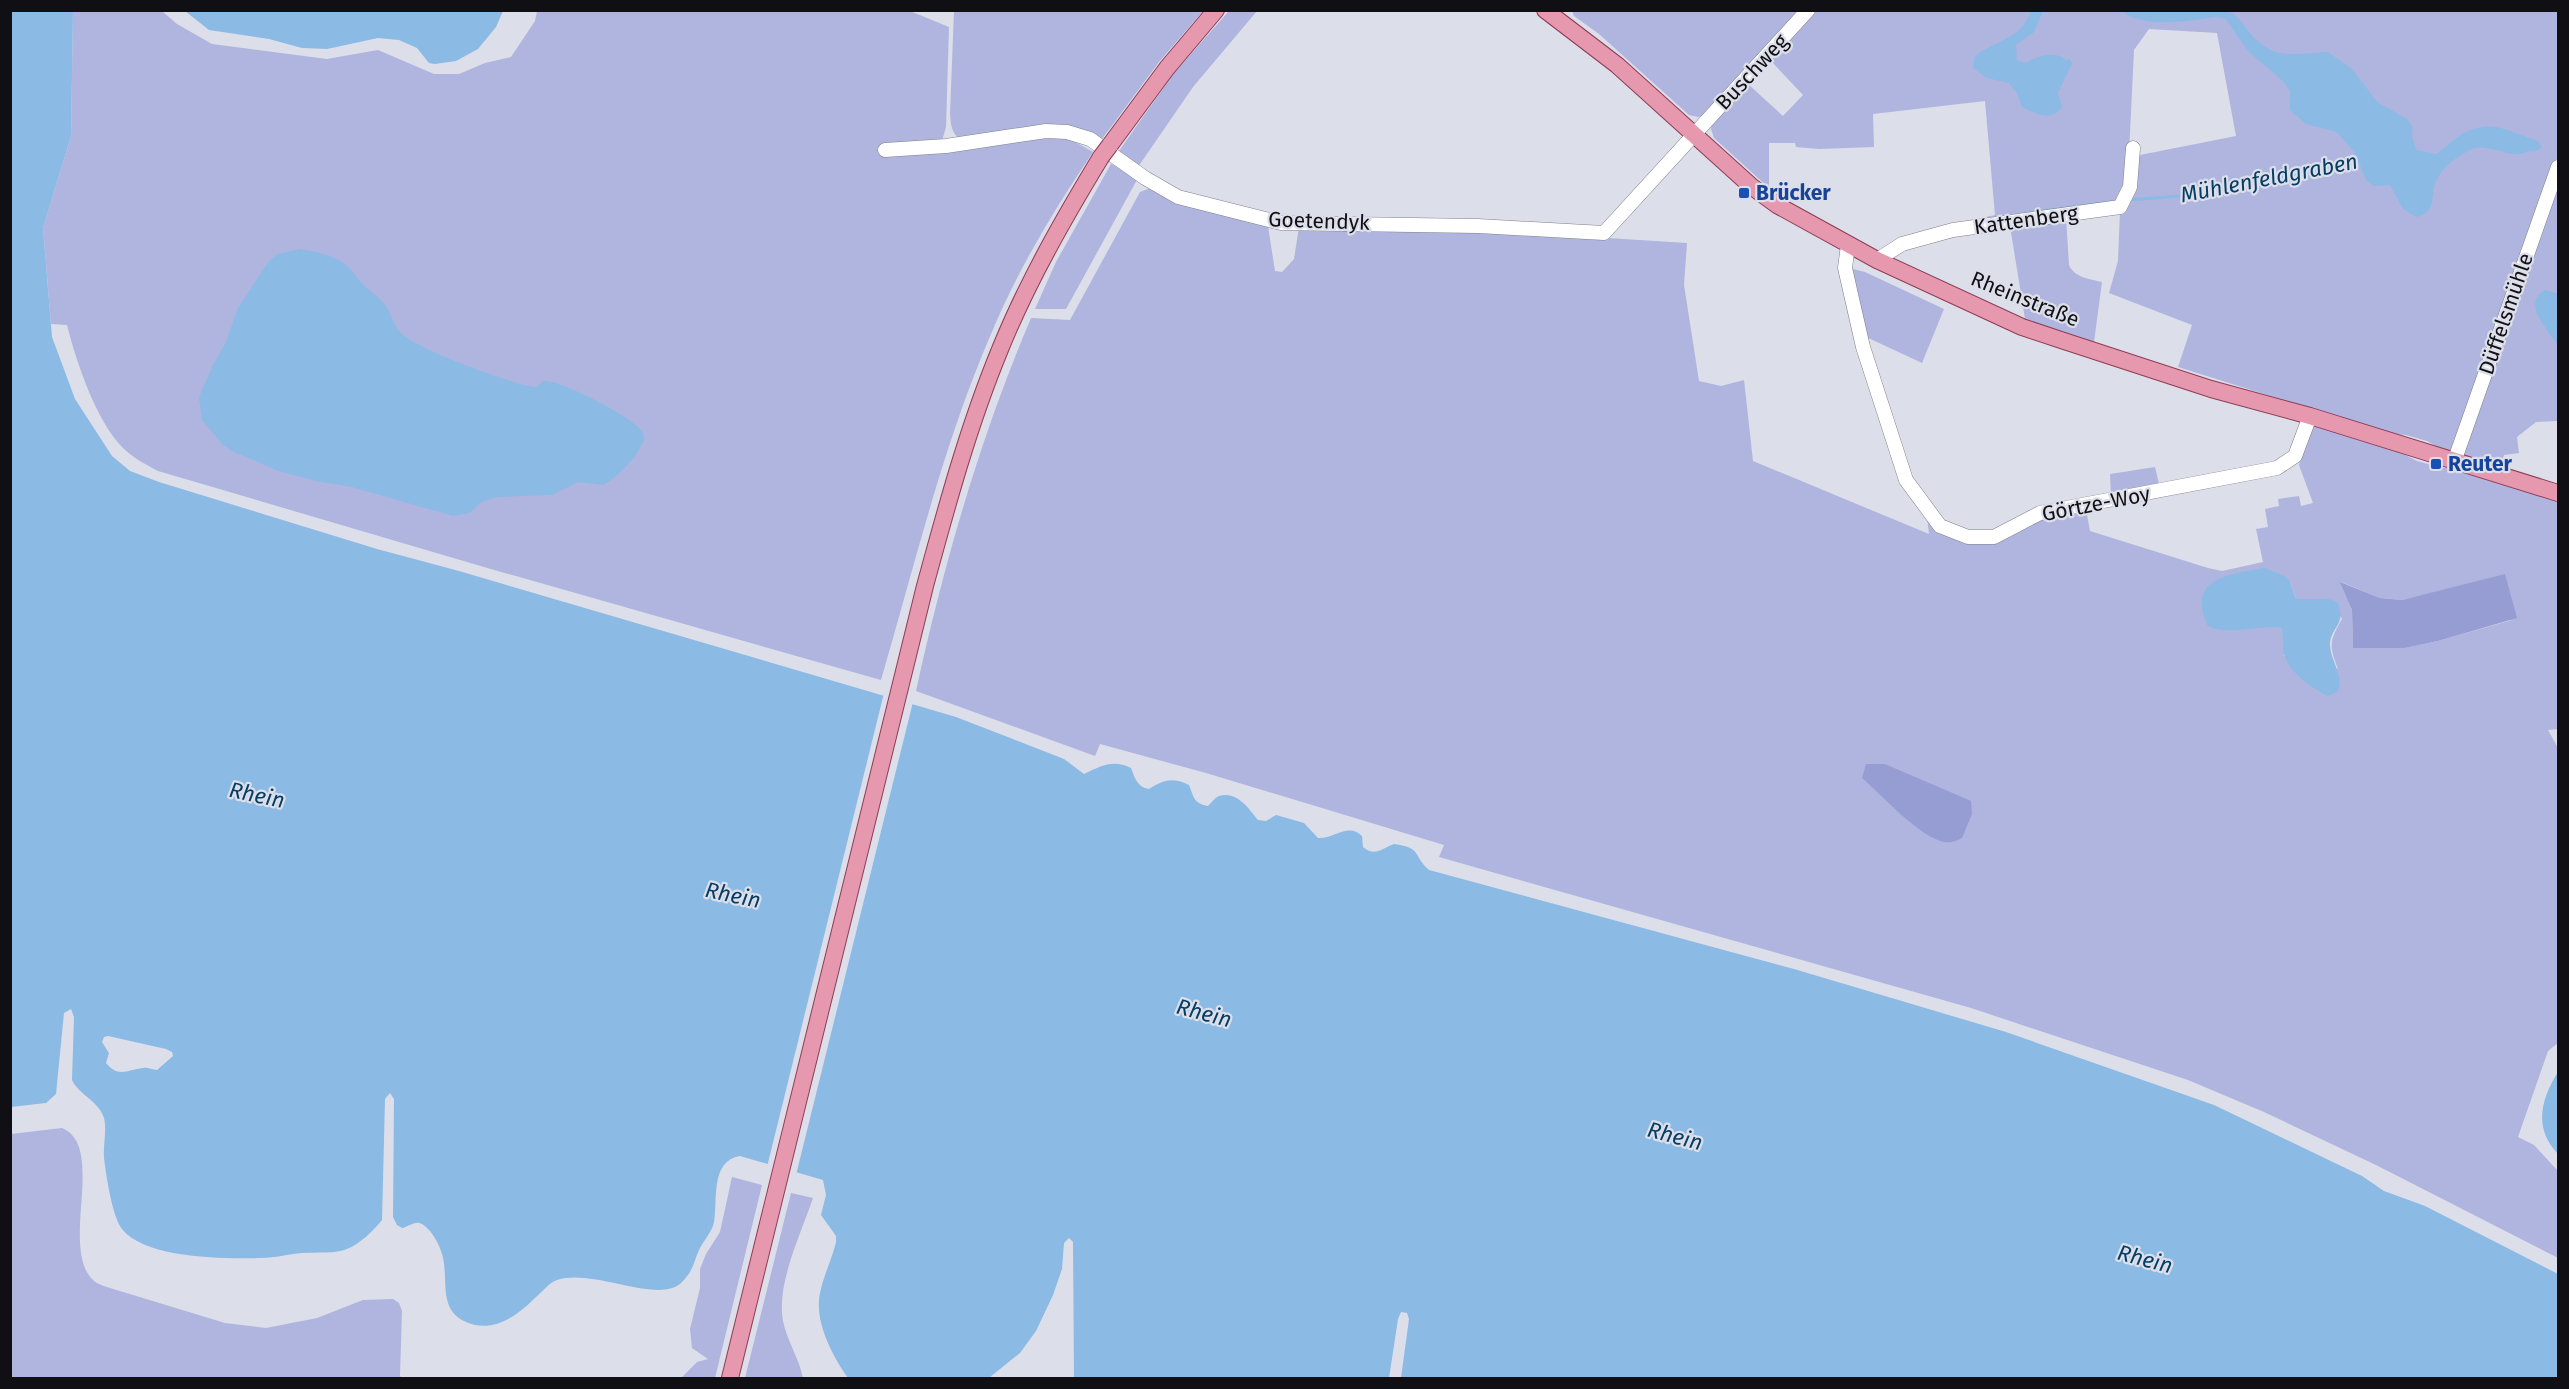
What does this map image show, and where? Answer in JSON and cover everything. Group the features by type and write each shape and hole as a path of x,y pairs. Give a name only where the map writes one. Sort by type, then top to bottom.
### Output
{"main road":[{"path":"730,1378 943,519 975,417 1001,346 1023,298 1070,209 1106,151 1160,76 1216,10"},
{"name":"Rheinstraße","path":"1545,10 1576,33 1695,134 1751,186 1777,205 1877,260 2022,327 2211,388 2559,493"},
{"path":"1558,10 1576,33"}],"street":[{"name":"Buschweg","path":"1695,134 1808,10"},
{"name":"Goetendyk","path":"885,150 946,146 1056,130 1090,139 1145,178 1178,197 1265,221 1478,226 1604,233 1695,134"},
{"name":"Kattenberg","path":"1877,260 1902,244 1953,230 2120,207 2130,187 2133,148"},
{"name":"Düffelsmühle","path":"2454,462 2559,166"},
{"name":"Görtze-Woy","path":"1848,245 1845,268 1863,346 1906,480 1940,526 1953,532 1968,537 1994,537 2040,513 2277,468 2295,456 2310,416"}],"shaded area":[{"path":"73,11 162,11 177,24 212,44 327,59 378,50 434,74 459,74 485,63 511,57 535,21 537,11 910,11 949,27 946,127 942,141 1044,134 1068,138 1093,152 1025,263 974,376 944,462 881,680 158,471 127,452 113,436 96,407 88,390 67,325 51,324 43,228 71,136"},
{"path":"954,11 1203,11 1159,62 1102,139 1095,135 960,139 953,131 950,114"},
{"path":"1229,11 1257,11 1193,87 1138,167 1119,151 1174,73"},
{"path":"1572,11 1803,11 1706,115 1698,117 1689,115 1599,34 1574,16"},
{"path":"1815,11 2558,11 2558,155 2456,447 2446,452 2427,441 2406,435 2376,433 2306,407 2178,367 2192,325 2109,293 2118,261 2120,211 2135,156 2236,136 2217,33 2149,29 2134,50 2128,174 2119,203 1953,224 1995,215 1985,101 1873,114 1874,147 1819,149 1796,147 1795,143 1769,143 1769,188 1714,138 1711,129 1713,120 1748,84 1783,116 1803,95 1770,60"},
{"path":"1111,164 1138,178 1066,309 1035,309 1056,262"},
{"path":"2558,174 2558,421 2536,422 2517,437 2519,453 2504,455 2501,467 2465,457 2462,449"},
{"path":"1153,187 1268,226 1275,271 1282,272 1294,259 1299,227 1478,230 1687,243 1684,285 1699,381 1721,386 1744,380 1753,461 1929,534 1927,517 1968,542 2041,517 2086,509 2090,531 2208,568 2222,571 2263,562 2256,529 2268,527 2265,509 2279,506 2278,499 2299,496 2301,506 2313,503 2299,465 2309,435 2303,419 2384,444 2417,461 2438,467 2473,471 2558,498 2558,729 2548,730 2558,748 2558,1043 2548,1051 2518,1137 2534,1145 2558,1171 2558,1258 2376,1165 2264,1112 2188,1080 1971,1008 1439,857 1444,845 1206,773 1100,744 1095,756 916,691 951,548 965,502 995,409 1031,318 1070,320 1140,192","holes":["2290,582 2296,599 2329,599 2342,619 2332,644 2338,669 2284,656 2284,635 2281,628 2270,626 2221,630","2341,582 2380,598 2402,600 2445,590 2512,620 2405,648 2353,648 2352,610"]},
{"path":"2066,217 2071,269 2078,275 2102,282 2094,342 2025,319 2010,226"},
{"path":"1853,269 1865,272 1944,309 1922,363 1864,336 1854,292"},
{"path":"2155,467 2160,488 2111,497 2110,474"},
{"path":"2505,574 2517,618 2405,648 2353,648 2352,610 2340,582 2380,598 2402,600"},
{"path":"1866,764 1885,764 1971,801 1972,814 1962,838 1954,842 1944,842 1912,824 1862,778"},
{"path":"62,1128 75,1139 81,1155 83,1176 80,1245 84,1265 93,1280 110,1288 225,1323 266,1328 317,1318 363,1300 393,1299 399,1303 402,1311 400,1376 402,1378 11,1378 11,1134"},
{"path":"732,1177 762,1185 715,1378 681,1378 697,1362 708,1359 692,1348 690,1329 700,1288 700,1269 706,1254 720,1232"},
{"path":"791,1193 813,1198 786,1275 782,1307 785,1328 803,1378 745,1378"}],"water":[{"name":"Rhein","path":"10,11 73,11 71,136 43,228 52,337 75,399 112,456 130,471 377,549 956,717 1064,759 1084,774 1107,765 1125,765 1131,768 1137,782 1145,788 1149,789 1168,781 1178,781 1189,785 1193,796 1203,805 1208,806 1219,796 1232,796 1242,802 1258,820 1266,821 1276,815 1304,823 1318,838 1346,831 1357,832 1362,836 1363,847 1367,850 1375,852 1394,844 1403,846 1413,850 1429,870 1794,969 2006,1032 2214,1105 2362,1176 2384,1191 2425,1206 2558,1274 2558,1378 1401,1378 1409,1319 1407,1313 1401,1312 1389,1378 1074,1378 1073,1242 1069,1238 1064,1243 1062,1269 1053,1295 1036,1331 1020,1353 990,1377 848,1378 828,1342 819,1311 822,1287 836,1242 836,1236 821,1215 826,1195 823,1180 740,1156 730,1159 724,1165 717,1182 713,1226 690,1272 679,1285 663,1290 586,1278 557,1280 512,1317 494,1325 484,1326 464,1321 448,1304 442,1255 430,1231 419,1223 402,1228 397,1225 393,1217 394,1099 390,1093 385,1099 382,1220 362,1240 342,1251 266,1258 208,1257 167,1252 133,1239 122,1229 112,1205 106,1174 104,1118 98,1107 79,1090 72,1080 74,1017 71,1009 64,1013 56,1094 46,1103 11,1107","holes":["108,1036 172,1052 173,1056 157,1070 145,1068 119,1072 110,1068 106,1063 109,1053 102,1042 104,1037"]},
{"path":"185,11 503,11 496,27 478,49 456,61 435,64 429,63 417,48 399,40 378,38 327,49 302,48 269,39 209,30"},
{"path":"2031,11 2043,11 2034,32 2016,45 2017,60 2026,63 2041,56 2057,55 2066,60 2069,59 2072,63 2058,93 2062,108 2047,116 2022,107 2017,93 2009,83 1987,78 1973,68 1975,56 2015,33 2027,20"},
{"path":"2121,11 2227,11 2237,17 2259,42 2277,52 2296,54 2328,52 2352,69 2378,103 2406,118 2413,127 2412,134 2417,150 2436,154 2466,132 2487,127 2505,129 2537,141 2542,147 2519,154 2485,148 2466,152 2441,172 2434,187 2430,208 2423,215 2416,217 2403,209 2390,185 2374,186 2366,180 2355,153 2337,132 2306,124 2290,110 2290,91 2283,81 2248,51 2226,19 2216,17 2180,22 2154,22 2131,17"},
{"path":"300,249 325,254 342,262 379,298 401,333 410,340 507,380 536,387 543,381 552,382 579,392 634,424 644,435 641,446 622,471 603,485 578,482 552,495 497,497 482,502 469,513 453,516 352,487 316,481 279,471 234,452 222,444 202,420 199,397 226,342 238,308 269,261 278,254"},
{"path":"2545,290 2558,294 2558,346 2536,310 2535,303 2538,296"},
{"path":"2264,568 2285,576 2290,582 2296,599 2329,599 2337,602 2341,616 2330,646 2339,675 2337,692 2327,696 2292,669 2284,654 2281,628 2222,630 2207,625 2202,609 2203,597 2207,588 2225,576"},
{"path":"2558,1072 2558,1154 2545,1134 2542,1113 2547,1093"}],"pier":[{"path":"884,693 913,702 796,1175 767,1167"}],"waterway":[{"name":"Mühlenfeldgraben","path":"2129,200 2203,194 2359,158"},
{"name":"Mühlenfeldgraben","path":"2027,213 2110,202"}],"place":[{"name":"Brücker","path":"1744,193"},
{"name":"Reuter","path":"2436,464"}]}
